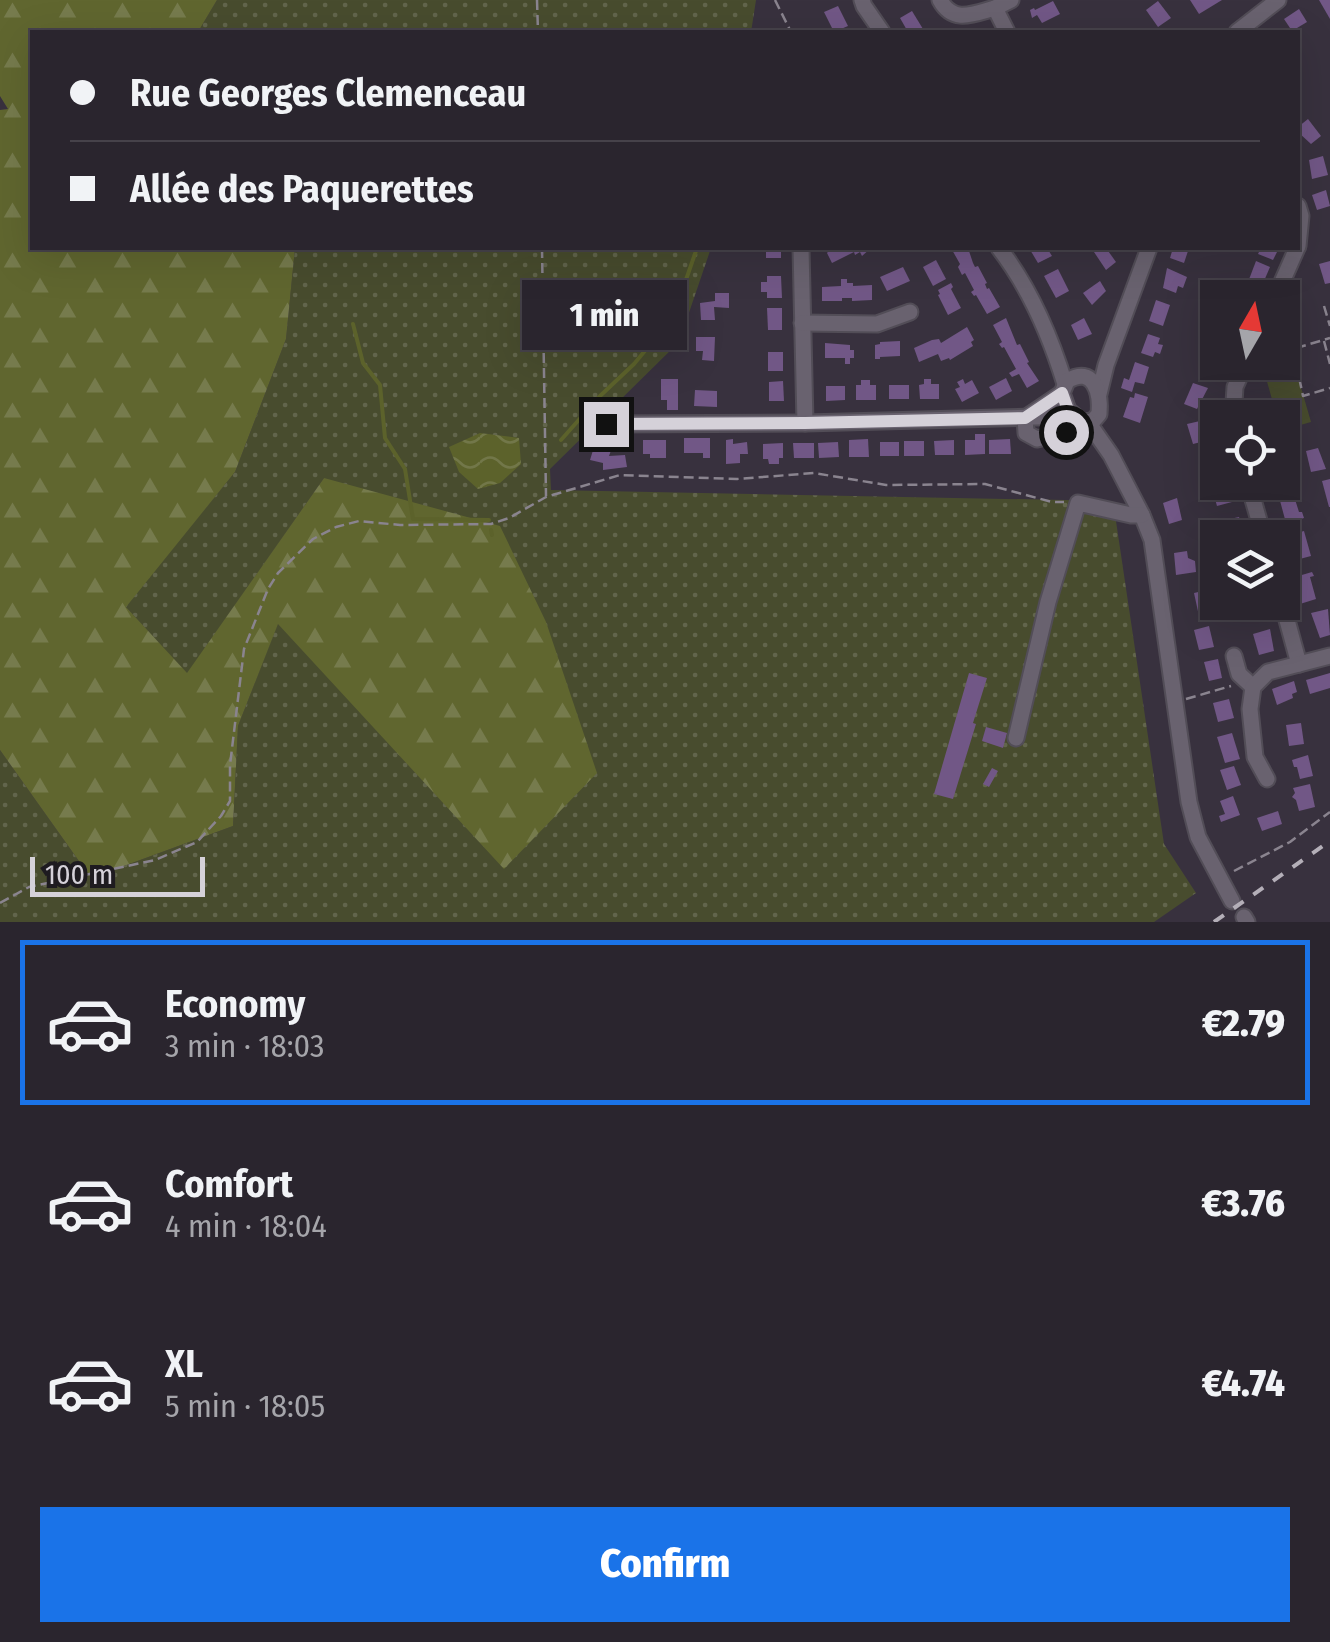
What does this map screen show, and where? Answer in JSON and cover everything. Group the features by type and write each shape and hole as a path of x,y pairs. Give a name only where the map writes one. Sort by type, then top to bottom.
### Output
{"street":[{"path":"862,0 881,30"},
{"path":"940,0 946,11 962,17 1011,0"},
{"path":"1239,30 1278,0"},
{"path":"995,8 1006,30"},
{"path":"801,250 805,423"},
{"path":"1000,250 1015,269 1073,382"},
{"path":"1283,280 1296,250"},
{"path":"1025,418 1026,433 1036,439 1078,428 1086,419 1099,394 1144,251"},
{"path":"802,323 878,324 910,312"},
{"path":"1025,418 1073,382 1106,365"},
{"path":"1073,382 1093,382 1099,394"},
{"path":"1073,382 1064,402 1086,419 1110,455 1152,540 1189,802 1198,837 1232,901"},
{"path":"606,424 1086,419"},
{"path":"1016,738 1048,602 1078,503 1142,515"},
{"path":"1287,620 1299,664"},
{"path":"1234,656 1240,674 1250,684 1255,757 1267,779"},
{"path":"1250,684 1268,672 1330,656"}],"path":[{"path":"538,0 538,30"},
{"path":"775,0 790,30"},
{"path":"542,250 546,497"},
{"path":"1324,306 1330,326"},
{"path":"1300,347 1330,338"},
{"path":"1324,340 1330,364"},
{"path":"1300,379 1304,396 1330,388"},
{"path":"0,903 29,887 156,860 198,842 230,801 230,765 244,649 268,589 278,573 313,540 336,527 359,521 400,525 491,524 546,497 620,475 737,479 814,473 886,485 985,484 1052,502 1078,503"},
{"path":"1175,703 1250,684"},
{"path":"1219,879 1290,842 1330,812"}],"shaded area":[{"path":"217,0 756,0 751,30 199,30"},
{"path":"295,250 710,250 679,342 550,469 551,490 1113,501 1164,844 1196,893 1154,922 0,922 0,750 91,878 233,826 238,726 278,623 504,868 324,478 187,674 125,606 235,472 286,339"},
{"path":"1267,380 1299,380 1311,422 1300,425 1300,400 1272,400"}],"green space":[{"path":"0,0 217,0 199,30 30,30 30,250 295,250 286,339 235,472 126,607 187,673 324,478 500,526 546,622 597,773 504,869 278,624 238,726 233,826 91,878 0,750 0,110 8,109 0,96"}],"water":[{"path":"480,433 519,438 521,464 500,483 478,489 459,472 449,447"}],"building":[{"path":"1190,0 1222,0 1199,14"},
{"path":"1319,0 1330,0 1330,19"},
{"path":"1053,1 1060,14 1042,23 1037,15 1032,18 1030,10"},
{"path":"1158,1 1171,18 1158,27 1146,10"},
{"path":"838,6 848,26 833,30 824,12"},
{"path":"1299,9 1307,22 1291,30 1284,19"},
{"path":"912,11 923,29 907,30 900,18"},
{"path":"1308,119 1321,136 1311,144 1300,134 1300,125"},
{"path":"1323,156 1328,175 1312,179 1309,160"},
{"path":"1326,190 1330,206 1317,210 1312,195"},
{"path":"766,250 781,250 781,258 766,258"},
{"path":"869,250 862,256 854,252 832,263 827,253"},
{"path":"952,250 969,250 1000,307 987,314 971,292 974,290 965,273 962,275"},
{"path":"1030,250 1048,250 1052,256 1038,263"},
{"path":"1107,250 1116,262 1106,270 1094,252"},
{"path":"1172,250 1188,250 1184,263 1170,258"},
{"path":"1260,250 1278,250 1273,260 1258,254"},
{"path":"936,260 946,279 933,286 923,267"},
{"path":"1256,261 1270,267 1264,280 1249,280"},
{"path":"1330,261 1330,283 1325,284 1319,264"},
{"path":"903,267 910,281 887,291 880,277"},
{"path":"1167,268 1187,277 1176,293 1163,288"},
{"path":"1058,269 1069,291 1056,298 1044,276"},
{"path":"767,276 781,276 782,298 767,298 767,292 761,292 761,282 767,282"},
{"path":"841,279 847,279 853,286 872,285 872,300 822,301 822,287 841,286"},
{"path":"1100,281 1106,291 1092,305 1083,293"},
{"path":"951,283 961,308 948,315 938,290"},
{"path":"715,293 729,293 729,308 714,307 715,320 701,320 700,303 715,301"},
{"path":"1156,300 1170,305 1163,326 1149,321"},
{"path":"767,308 782,308 782,330 768,330"},
{"path":"1006,318 1039,381 1027,388 1019,374 1012,377 1009,373 1016,369 999,344 1002,342 993,325"},
{"path":"1084,318 1092,334 1078,340 1071,325"},
{"path":"967,327 973,346 950,360 941,361 938,354 919,362 914,348 932,340 939,339 941,343"},
{"path":"1148,334 1160,338 1158,344 1163,345 1160,354 1155,352 1153,357 1141,353"},
{"path":"696,337 715,337 714,361 702,360 703,351 696,351"},
{"path":"900,341 900,356 875,359 875,345"},
{"path":"825,343 850,345 854,358 850,358 850,364 845,364 845,358 825,358"},
{"path":"768,352 783,352 783,371 768,371"},
{"path":"1135,362 1149,367 1144,384 1135,382 1132,392 1121,388 1124,378 1129,380"},
{"path":"1006,378 1012,391 996,400 989,387"},
{"path":"661,379 678,379 678,410 667,410 667,400 661,400"},
{"path":"924,379 939,384 939,399 920,399 919,385 924,384"},
{"path":"963,379 965,384 972,380 979,393 962,402 955,389"},
{"path":"861,380 876,385 876,400 856,400 856,385 861,385"},
{"path":"783,381 784,401 769,401 769,382"},
{"path":"1193,383 1208,388 1197,409 1184,404"},
{"path":"889,385 909,385 909,399 889,399"},
{"path":"826,386 845,386 845,400 826,401"},
{"path":"695,390 717,391 717,407 694,406"},
{"path":"1135,393 1148,397 1140,423 1123,417"},
{"path":"1200,421 1200,442 1193,444 1187,424"},
{"path":"598,434 612,439 609,456 625,455 627,467 603,470 603,463 590,460"},
{"path":"975,434 985,434 985,454 965,455 965,440 975,440"},
{"path":"684,438 710,438 710,458 703,458 703,453 684,453"},
{"path":"733,439 733,444 747,442 748,454 740,454 740,463 726,464 726,440"},
{"path":"868,439 869,457 849,457 849,440"},
{"path":"1010,439 1011,454 989,454 989,440"},
{"path":"643,440 666,440 666,458 643,454"},
{"path":"954,440 954,455 935,455 934,441"},
{"path":"904,441 924,441 924,456 904,456"},
{"path":"838,442 839,457 819,458 818,443"},
{"path":"880,442 899,442 899,456 880,456"},
{"path":"783,443 779,464 763,459 763,444"},
{"path":"793,443 814,443 814,458 794,458"},
{"path":"1318,448 1326,469 1311,472 1306,451"},
{"path":"1330,479 1330,507 1329,507 1322,481"},
{"path":"1177,498 1182,520 1169,524 1163,503"},
{"path":"1215,500 1232,502 1217,506"},
{"path":"1280,500 1295,500 1304,518 1285,520"},
{"path":"1304,531 1311,556 1300,559 1300,532"},
{"path":"1187,551 1188,558 1195,561 1196,572 1176,575 1174,553"},
{"path":"1312,572 1316,599 1300,604 1300,576"},
{"path":"1200,592 1200,616 1199,616 1194,593"},
{"path":"1328,609 1330,635 1320,638 1311,613"},
{"path":"1209,626 1214,647 1199,650 1194,630"},
{"path":"1270,629 1274,651 1259,655 1253,634"},
{"path":"1218,659 1222,678 1209,681 1204,662"},
{"path":"969,673 987,678 953,799 934,794"},
{"path":"1330,673 1330,688 1310,694 1306,680"},
{"path":"1294,681 1297,692 1292,694 1293,698 1277,705 1272,689"},
{"path":"1229,699 1234,718 1218,722 1213,703"},
{"path":"1301,723 1304,744 1289,746 1286,725"},
{"path":"986,727 1007,733 1003,748 982,741"},
{"path":"1232,733 1240,759 1225,763 1217,737"},
{"path":"1308,755 1313,776 1300,779 1292,760"},
{"path":"1234,766 1241,785 1227,790 1220,770"},
{"path":"992,768 998,771 989,787 983,784"},
{"path":"1310,784 1315,807 1299,811 1292,797 1293,788"},
{"path":"1233,796 1240,815 1221,822 1219,816 1225,814 1220,801"},
{"path":"1278,811 1282,824 1262,831 1257,818"}],"waterway":[{"path":"561,440 663,329 680,297 696,250"},
{"path":"353,324 363,363 380,385 385,438 405,469 413,519 489,520"},
{"path":"491,530 492,535"}],"railway":[{"path":"1214,922 1330,841"}],"route":[{"path":"606,424 1025,418 1062,393 1068,410 1084,422 1066,432"}]}
